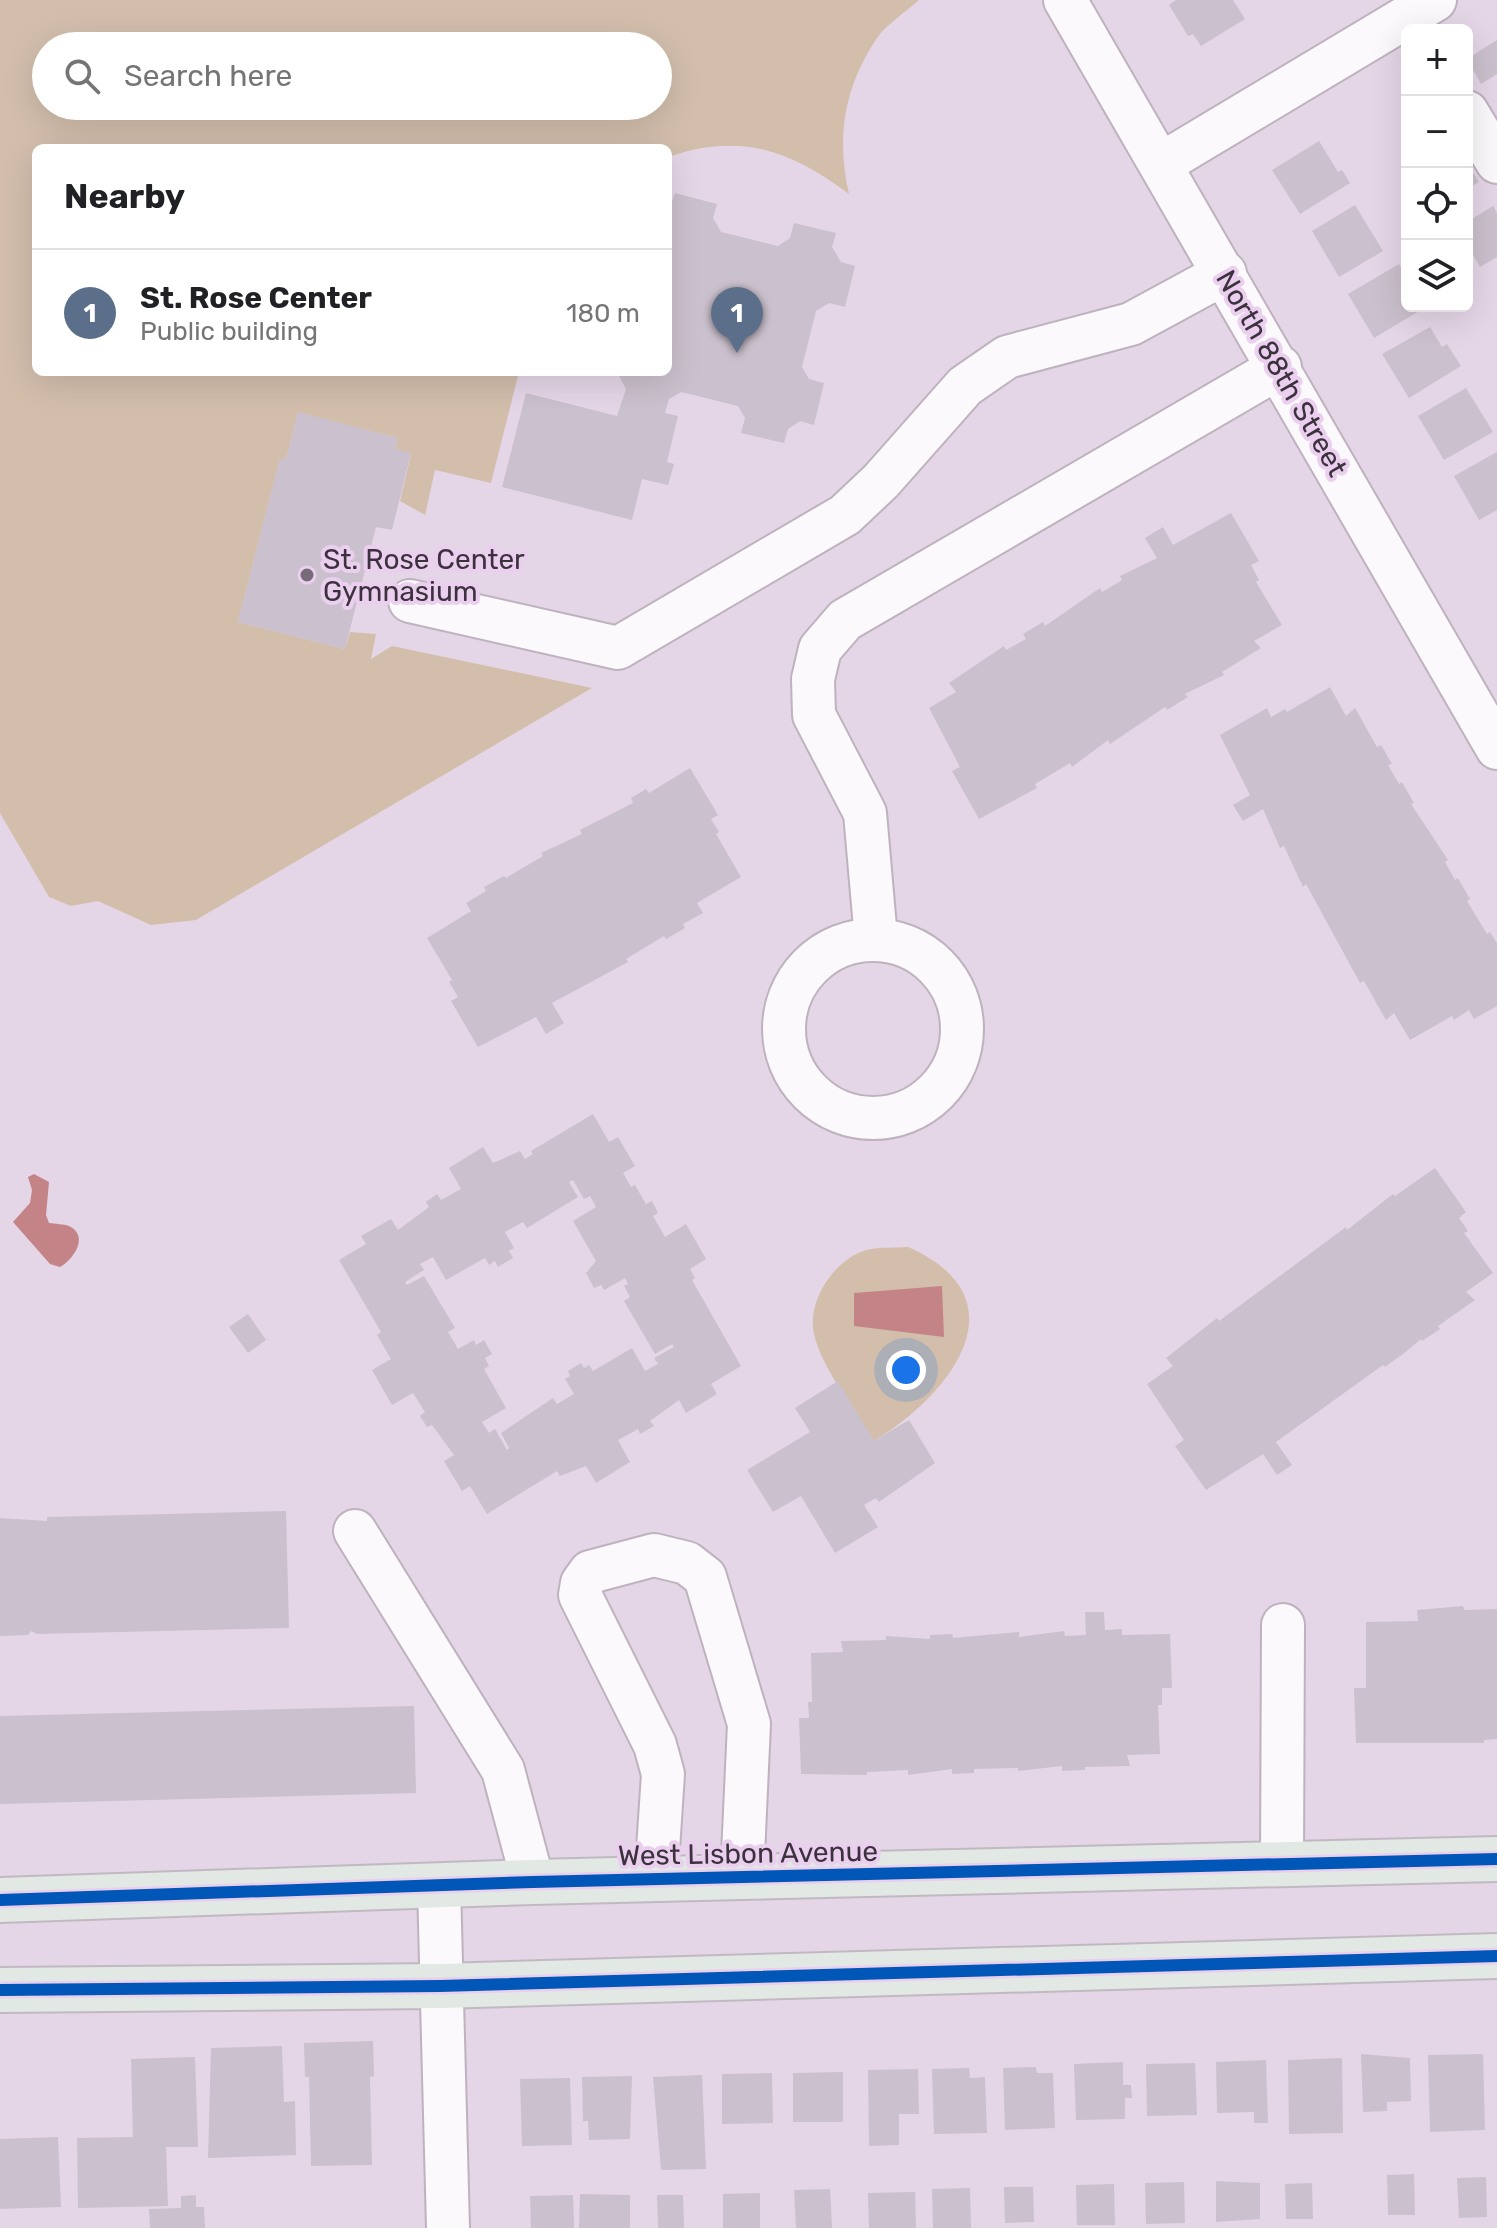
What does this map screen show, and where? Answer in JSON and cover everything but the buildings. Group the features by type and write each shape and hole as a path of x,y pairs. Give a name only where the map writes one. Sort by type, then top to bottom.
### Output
{"main road":[{"name":"West Lisbon Avenue","path":"0,1900 533,1882 1497,1859"},
{"path":"0,1990 440,1986 1497,1956"}],"street":[{"name":"North 88th Street","path":"1065,0 1280,367 1497,748"},
{"path":"1161,164 1421,15"},
{"path":"1473,122 1497,162"},
{"path":"410,601 618,648 845,515 881,481 965,386 1007,357 1131,324 1225,273"},
{"path":"876,939 865,813 814,715 813,679 820,649 845,620 1280,367"},
{"path":"876,939 906,945 932,962 951,985 961,1014 961,1044 951,1073 933,1095 908,1111 880,1118 852,1116 825,1105 803,1086 789,1062 783,1034 786,1005 798,980 819,957 846,943 876,939"},
{"path":"355,1531 503,1770 533,1882"},
{"path":"656,1879 663,1774 655,1745 580,1595 582,1583 590,1572 654,1555 687,1563 705,1577 749,1724 742,1877"},
{"path":"1282,1864 1283,1625"},
{"path":"439,1886 448,2228"}],"shaded area":[{"path":"0,0 919,0 877,38 850,94 843,133 849,194 785,156 741,146 718,146 672,156 672,144 32,144 32,376 518,376 491,483 435,470 425,515 400,501 411,454 395,449 398,438 298,413 286,460 280,459 238,622 345,649 350,632 376,634 371,659 392,646 592,688 196,920 151,925 98,901 71,906 49,897 0,813"},
{"path":"34,1174 49,1182 46,1215 49,1223 69,1226 78,1236 74,1254 60,1267 50,1264 13,1222 30,1203 32,1190 28,1177"},
{"path":"908,1247 944,1268 963,1293 969,1319 964,1346 949,1373 928,1399 874,1441 824,1361 814,1334 815,1307 827,1281 847,1260 871,1249"},
{"path":"942,1286 944,1337 854,1326 854,1293"}],"cycle path":[{"path":"0,1900 533,1882 1497,1859"},
{"path":"0,1990 440,1986 1497,1956"}],"place":[{"name":"St. Rose Center","path":"737,353"},
{"name":"St. Rose Center Gymnasium","path":"307,575"}]}
